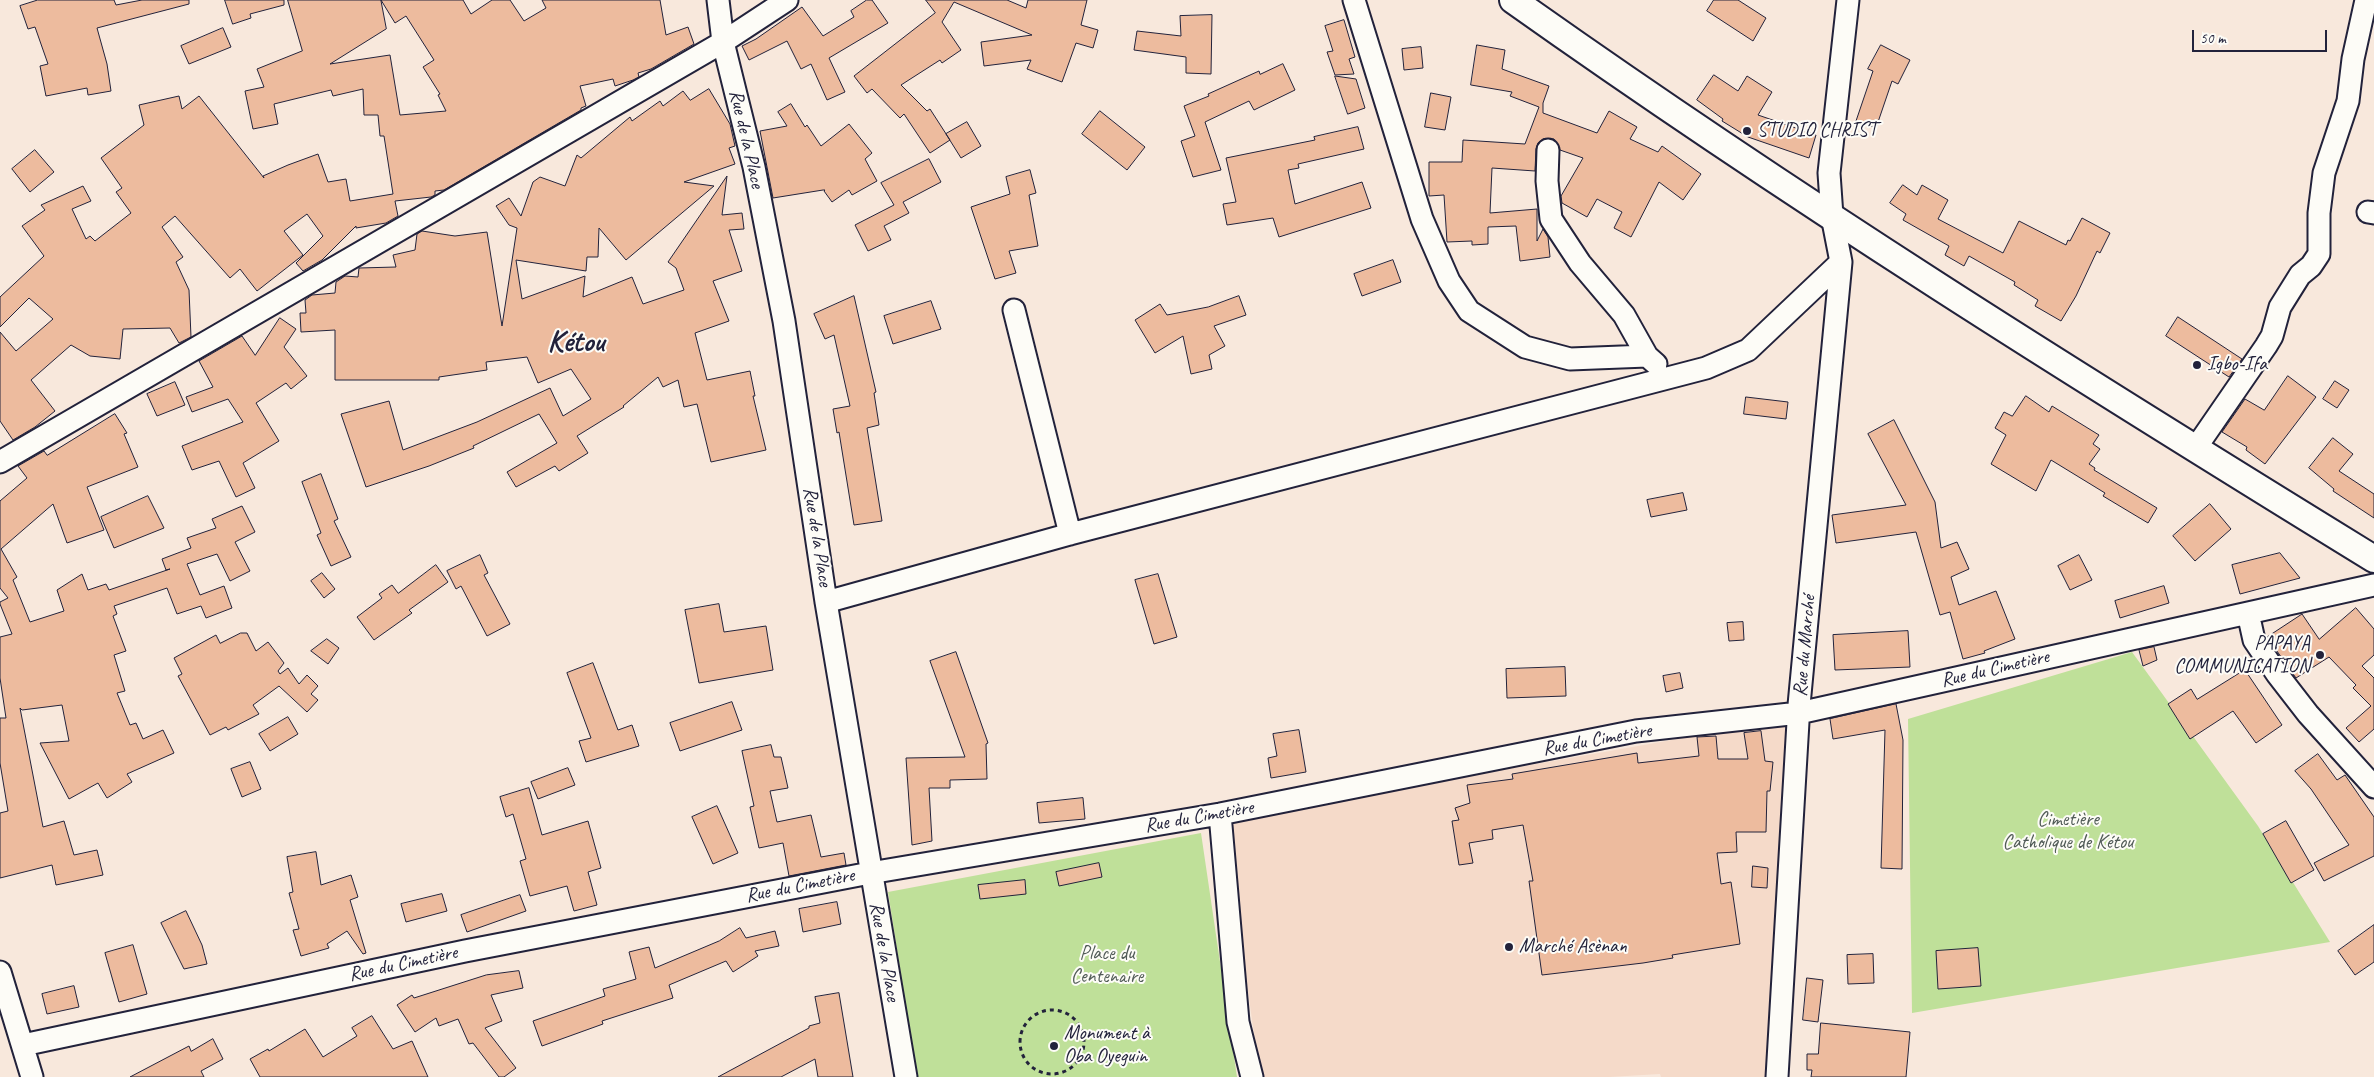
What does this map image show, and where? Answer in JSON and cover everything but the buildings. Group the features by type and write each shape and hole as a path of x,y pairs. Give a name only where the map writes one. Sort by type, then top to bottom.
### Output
{"main road":[{"path":"1513,0 1832,216 2195,449 2374,560"}],"street":[{"name":"Rue de la Place","path":"718,0 723,42 754,167 784,321 826,602 906,1077"},
{"path":"0,462 723,42 787,0"},
{"path":"1354,0 1422,219 1450,281 1469,311 1524,347 1570,359 1648,356"},
{"name":"Rue du Marché","path":"1777,1077 1798,713 1841,262 1832,216 1829,173 1848,0"},
{"path":"2195,449 2266,346 2272,336 2280,307 2300,275 2311,266 2319,254 2319,213 2324,173 2348,102 2353,59 2366,0"},
{"path":"1548,150 1547,181 1550,219 1580,263 1624,315 1648,356 1671,378"},
{"path":"826,602 1070,534 1706,368 1748,350 1841,262"},
{"path":"1014,310 1070,534"},
{"name":"Rue du Cimetière","path":"23,1045 466,951 870,872 1220,814 1636,731 1798,713 2374,585"},
{"path":"2248,612 2254,640 2277,674 2308,714 2374,787"},
{"path":"1220,814 1238,1022 1252,1077"},
{"path":"0,975 32,1077"}],"path":[{"path":"1047,1010 1059,1011 1071,1016 1079,1025 1084,1037 1084,1050 1078,1061 1069,1070 1057,1075 1045,1074 1033,1069 1024,1060 1020,1047 1020,1035 1026,1023 1035,1015 1047,1010"}],"shaded area":[{"name":"Marché Asènan","path":"1791,719 1768,1077 1661,1077 1660,1074 1609,1077 1260,1077 1224,819"}],"green space":[{"name":"Cimetière Catholique de Kétou","path":"2132,652 2258,826 2330,942 1912,1013 1908,719"},
{"name":"Place du Centenaire","path":"1201,833 1237,1077 917,1077 888,892"}],"place":[{"name":"STUDIO CHRIST","path":"1747,131"},
{"name":"Igbo-Ifa","path":"2197,365"},
{"name":"PAPAYA COMMUNICATION","path":"2320,655"},
{"name":"Marché Asènan","path":"1509,947"},
{"name":"Monument à Oba Oyeguin","path":"1054,1046"}],"district":[{"name":"Kétou","path":"576,343"}]}
